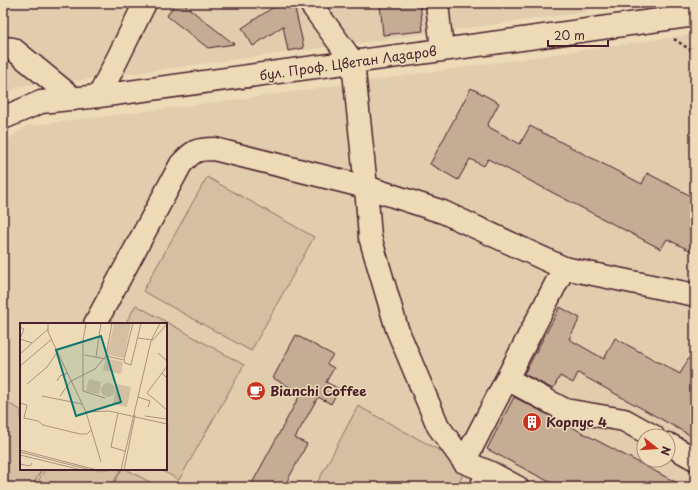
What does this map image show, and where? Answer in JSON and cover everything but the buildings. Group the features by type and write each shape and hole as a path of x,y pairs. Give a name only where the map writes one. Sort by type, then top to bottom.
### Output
{"street":[{"path":"98,96 146,3"},
{"path":"310,3 352,62 370,237 397,329 438,426 464,462 485,480 517,487"},
{"path":"437,3 442,50"},
{"name":"бул. Проф. Цветан Лазаров","path":"3,117 41,102 98,96 442,50 684,11"},
{"path":"3,48 13,49 74,99"},
{"path":"96,323 181,164 190,154 201,149 214,149 366,187 443,212 564,268 695,295"},
{"path":"464,462 564,268"},
{"path":"507,379 565,410 624,420 638,428"},
{"path":"676,448 695,459"}],"shaded area":[{"path":"3,3 588,3 587,12 76,81 19,86 3,95"},
{"path":"695,34 695,487 3,487 3,143 26,126 242,99"},
{"path":"207,177 314,237 251,351 143,291"},
{"path":"136,305 244,365 179,480 161,470 167,470 167,323 126,323"},
{"path":"3,401 20,410 20,470 41,470 32,487 3,487"},
{"path":"358,406 468,466 456,487 315,487"},
{"path":"44,470 120,470 111,487 35,487"},
{"path":"121,470 128,470 159,487 112,487"}],"place":[{"name":"Bianchi Coffee","path":"256,391"},
{"name":"Корпус 4","path":"532,422"}]}
